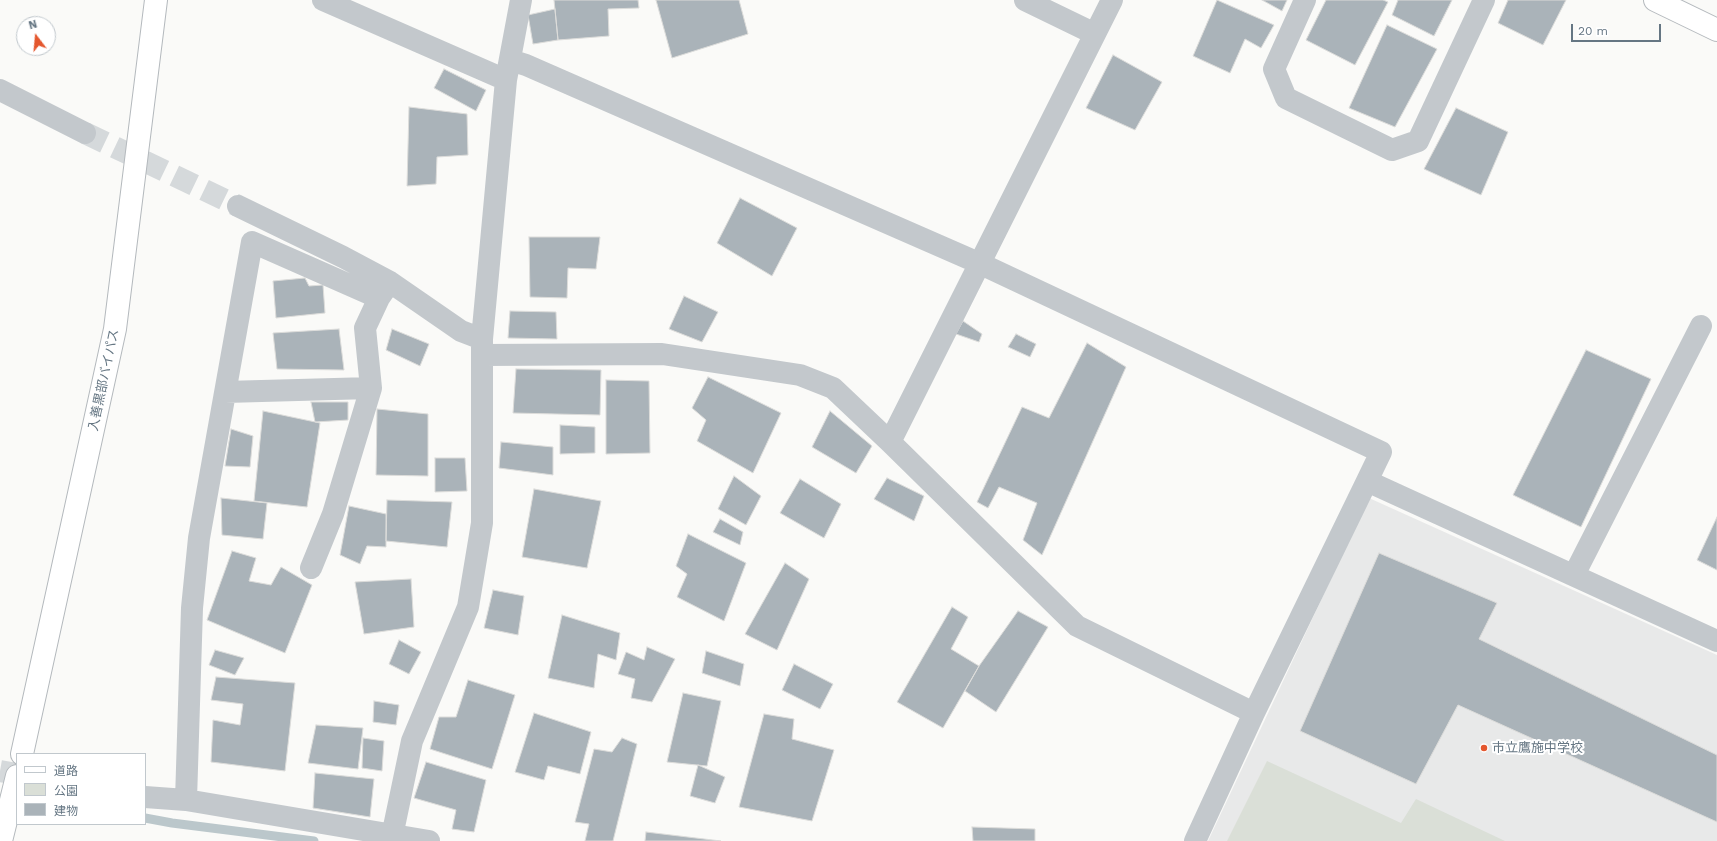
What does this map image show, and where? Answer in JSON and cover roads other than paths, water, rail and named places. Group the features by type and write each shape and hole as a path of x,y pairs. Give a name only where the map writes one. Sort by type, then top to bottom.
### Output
{"main road":[{"name":"入善黒部バイパス","path":"22,753 115,329 156,0"},
{"path":"1662,1 1717,30"},
{"path":"1,841 16,780"}],"street":[{"path":"323,0 508,70 534,69 981,264 1381,452 1254,713 1195,841"},
{"path":"392,838 412,741 468,607 482,523 482,347 508,70 521,0"},
{"path":"1025,0 1095,34"},
{"path":"890,442 981,264 1112,0"},
{"path":"1306,0 1274,69 1286,98 1392,150 1418,141 1484,0"},
{"path":"0,90 85,133"},
{"path":"238,206 343,257 385,290"},
{"path":"186,800 192,608 199,538 252,242 385,290 461,331 482,347 662,354 800,375 833,388 1077,626 1254,713"},
{"path":"311,568 334,514 371,388 365,328 385,290"},
{"path":"1574,576 1700,326"},
{"path":"224,392 371,388"},
{"path":"1367,481 1717,641"},
{"path":"146,797 186,800 392,838 429,841"}],"waterway":[{"path":"146,818 172,823 314,841"}],"tunnel":[{"path":"85,133 238,206"},
{"path":"0,771 16,774"}],"place":[{"name":"市立鷹施中学校","path":"1484,748"}]}
